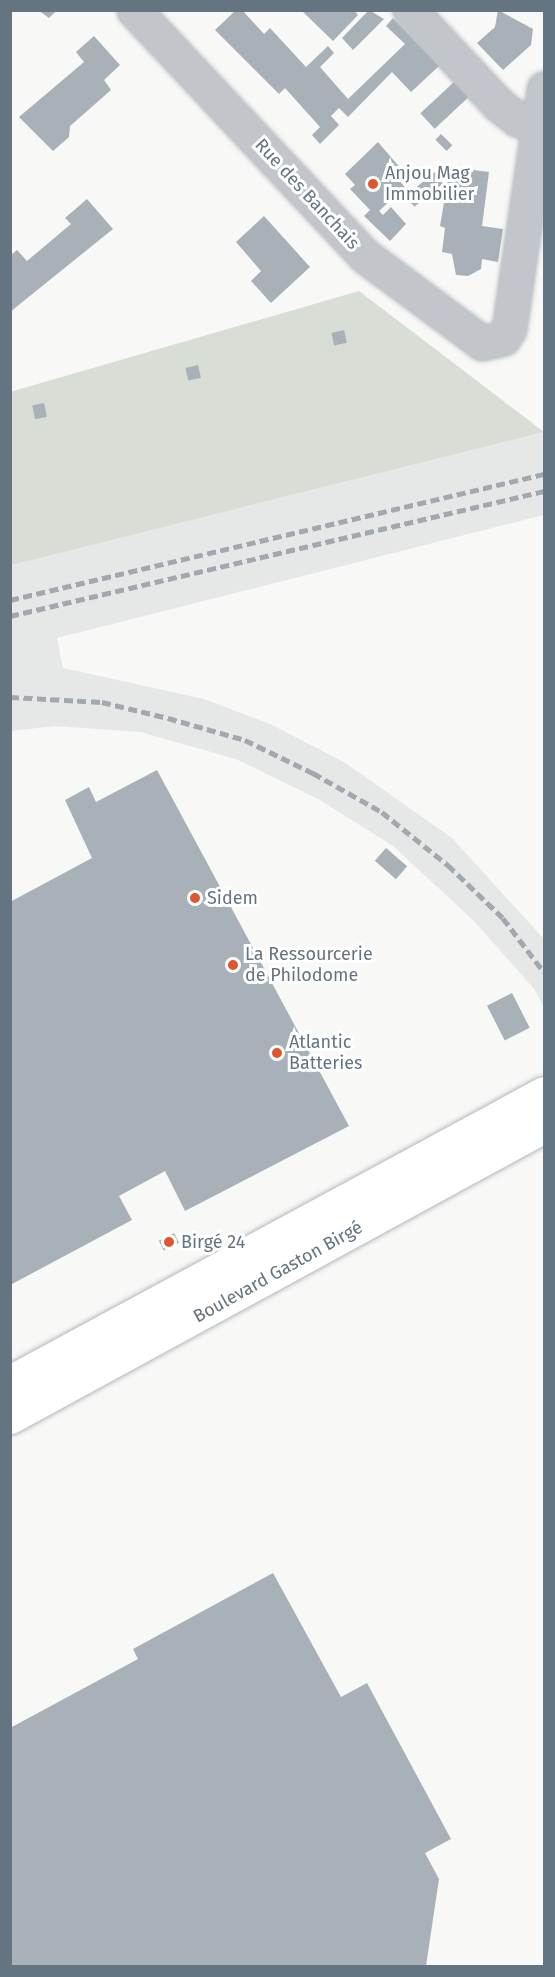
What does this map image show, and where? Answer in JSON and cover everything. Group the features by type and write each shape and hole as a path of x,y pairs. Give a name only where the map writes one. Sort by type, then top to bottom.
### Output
{"main road":[{"name":"Boulevard Gaston Birgé","path":"10,1382 544,1093"},
{"name":"Boulevard Gaston Birgé","path":"10,1417 544,1126"}],"street":[{"name":"Rue des Banchais","path":"134,10 365,256 471,339 482,343 502,338 509,329 531,276"},
{"path":"410,10 499,105 517,119 539,127"},
{"path":"531,276 539,127 544,89"}],"shaded area":[{"path":"359,291 544,432 11,565 10,392"},
{"path":"544,432 544,515 57,638 63,668 204,699 270,724 344,762 452,838 544,939 544,1008 535,990 474,921 393,846 320,800 236,759 140,732 55,726 11,731 10,565"}],"building":[{"path":"38,10 57,10 49,18"},
{"path":"236,10 242,10 264,34 270,28 306,67 328,46 334,53 320,67 348,99 405,44 386,26 393,18 439,66 411,92 392,72 348,117 339,108 331,116 339,125 320,144 312,135 320,127 285,88 279,94 215,30"},
{"path":"301,10 354,10 358,15 333,41"},
{"path":"369,10 384,19 353,50 342,38"},
{"path":"498,10 533,29 531,45 503,70 477,43 495,27"},
{"path":"94,36 120,65 104,80 111,90 70,126 69,137 53,151 19,117 84,62 76,52"},
{"path":"454,82 468,97 435,129 420,113"},
{"path":"441,134 452,145 447,151 435,140"},
{"path":"378,142 402,170 395,176 405,187 379,211 383,215 391,207 406,224 390,241 364,216 370,210 350,189 355,185 345,174"},
{"path":"450,167 489,172 482,226 503,229 498,262 482,259 481,269 468,276 456,275 452,254 442,252 445,228 440,226"},
{"path":"435,172 444,183 414,207 405,196"},
{"path":"87,199 113,229 10,312 10,256 17,250 27,261 71,224 65,218"},
{"path":"264,216 310,267 271,303 251,281 261,271 236,242"},
{"path":"344,330 347,343 334,346 331,333"},
{"path":"198,365 201,378 188,381 185,368"},
{"path":"44,403 47,417 35,419 32,405"},
{"path":"157,770 349,1126 185,1211 165,1171 119,1196 132,1220 12,1284 10,902 92,858 65,800 89,787 96,802"},
{"path":"386,848 407,866 396,879 375,861"},
{"path":"512,993 530,1028 505,1040 487,1006"},
{"name":"Birgé 24","path":"174,1233 179,1243 164,1251 159,1241"},
{"path":"273,1573 341,1697 367,1683 451,1839 425,1853 439,1879 426,1966 10,1966 10,1728 138,1659 133,1649"}],"railway":[{"path":"10,600 544,474"},
{"path":"10,616 544,491"},
{"path":"10,697 102,702 168,718 245,740 313,773 382,812 448,865 503,918 544,972"}],"place":[{"name":"Anjou Mag Immobilier","path":"373,184"},
{"name":"Sidem","path":"195,898"},
{"name":"La Ressourcerie de Philodome","path":"233,965"},
{"name":"Atlantic Batteries","path":"277,1053"},
{"name":"Birgé 24","path":"169,1242"}]}
